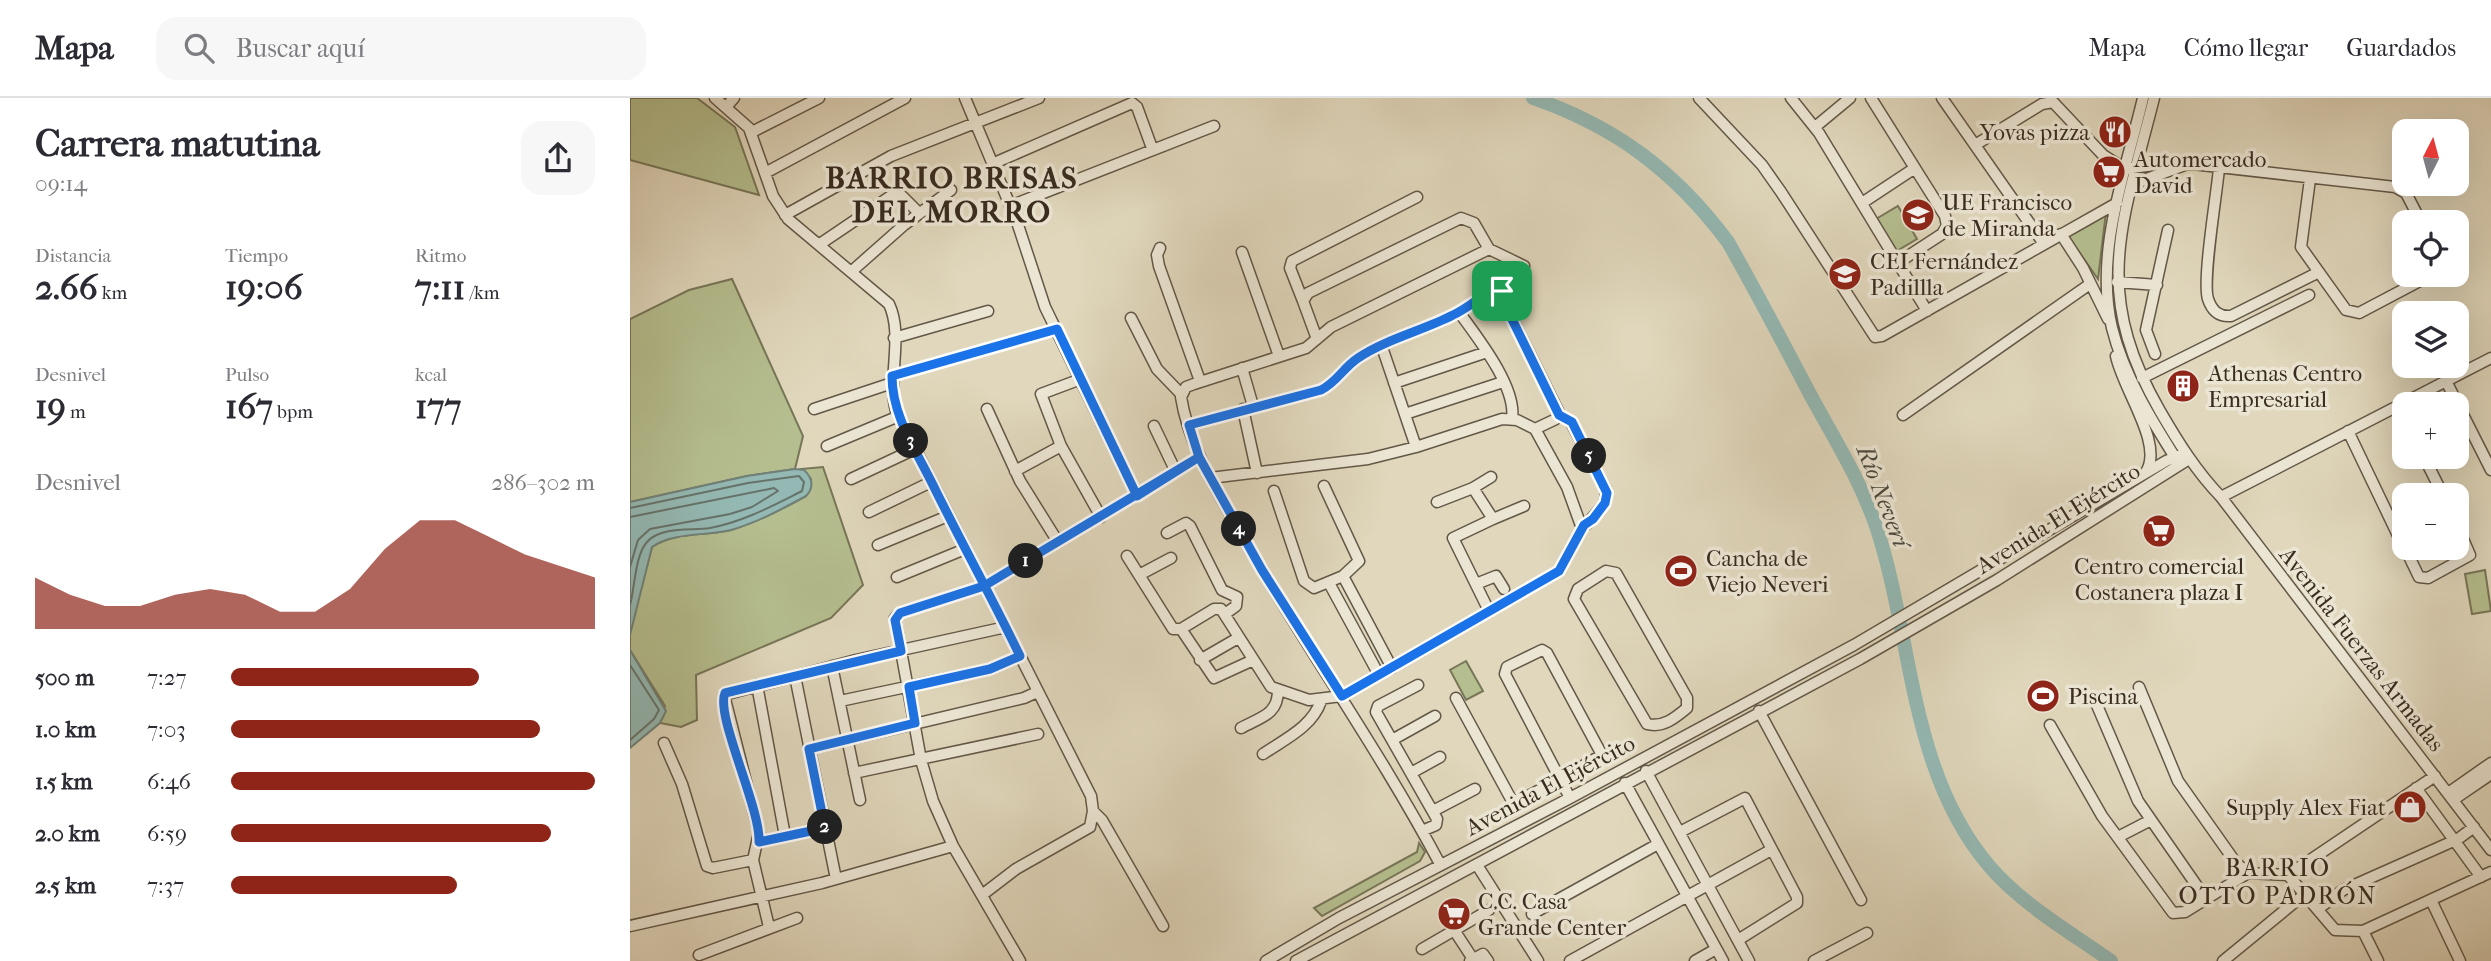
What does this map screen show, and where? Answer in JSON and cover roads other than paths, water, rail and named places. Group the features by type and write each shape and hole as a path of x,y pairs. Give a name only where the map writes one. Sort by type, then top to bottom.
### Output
{"street":[{"path":"715,98 730,102 752,132 773,196 785,215 889,304 893,316 894,338 892,379 899,416 1088,789 1093,811 1090,827 1023,865 982,895"},
{"path":"752,132 819,98"},
{"path":"765,173 905,98"},
{"path":"965,98 1010,206 1045,307 1137,496"},
{"path":"785,215 838,183 891,156 1039,98"},
{"path":"1699,98 1762,165 1875,337 1882,336 2117,203"},
{"path":"1791,98 1815,127 1927,311"},
{"path":"1815,127 1850,98"},
{"path":"1871,98 1945,216 1947,226 1942,234 1899,262"},
{"path":"1942,98 2044,244"},
{"path":"2143,98 2130,169 2133,184 2120,239 2117,282 2124,328 2142,378 2182,458"},
{"path":"2145,473 2152,463 2151,441 2122,380 2113,332 2108,263 2117,203 2154,98"},
{"path":"1975,145 2054,99 2103,155 2130,169 2152,164 2189,163 2402,188 2414,210"},
{"path":"992,164 1132,103 1137,107 1152,148"},
{"path":"1010,206 1152,148 1214,127"},
{"path":"2133,184 2189,163"},
{"path":"1862,203 1914,168"},
{"path":"2219,168 2206,290 2216,312 2222,317 2231,316 2319,272"},
{"path":"2310,179 2301,247 2351,314 2359,313 2408,287"},
{"path":"852,271 919,213 951,191"},
{"path":"820,244 891,196 902,197 919,213"},
{"path":"1317,339 1290,268 1293,261 1418,197"},
{"path":"1303,301 1308,293 1461,218 1474,223 1489,249"},
{"path":"2155,354 2146,330 2168,230"},
{"path":"2061,234 2091,285 2126,368 2182,458"},
{"path":"1160,248 1159,267 1200,382"},
{"path":"1182,395 1186,387 1306,348 1337,324 1489,249 1524,267 1502,291 1482,297 1459,312 1358,358 1337,380 1321,390 1189,425"},
{"path":"1242,252 1279,355"},
{"path":"2117,282 2157,285"},
{"path":"1903,415 2091,285"},
{"path":"1127,556 1170,627 1181,629 1214,608 1225,614 1265,682 1278,690 1321,701 1342,696 1559,571 1584,525 1593,519 1605,503 1606,490 1572,422 1559,415 1505,305 1502,291"},
{"path":"2142,378 2309,295"},
{"path":"894,338 988,312"},
{"path":"1459,312 1487,352 1503,382 1512,405 1512,419"},
{"path":"1131,318 1157,369 1182,395 1199,457 1262,570 1342,696 1440,864"},
{"path":"814,409 892,379 1057,329"},
{"path":"1382,347 1416,447"},
{"path":"1394,383 1487,352"},
{"path":"2425,392 2491,358"},
{"path":"1242,368 1257,472"},
{"path":"1081,379 1041,394 1061,446 1101,517"},
{"path":"2446,381 2491,470"},
{"path":"1405,414 1503,382"},
{"path":"987,409 1015,471 1058,542"},
{"path":"2221,497 2392,409"},
{"path":"1535,429 1559,415"},
{"path":"827,446 899,416"},
{"path":"1210,478 1368,459 1416,447 1497,420 1512,419 1535,429 1584,525"},
{"path":"1154,426 1175,472"},
{"path":"2348,432 2392,523"},
{"path":"1015,471 1061,446"},
{"path":"851,479 915,449"},
{"path":"1020,961 953,846 933,801 921,760 895,620 898,614 984,586 1199,457"},
{"name":"Avenida El Ejército","path":"1266,961 1295,942 1440,864 1570,798 1854,645 2145,473 2182,458"},
{"name":"Avenida El Ejército","path":"1296,961 1646,771 1860,659 2033,557 2182,458"},
{"name":"Avenida Fuerzas Armadas","path":"2182,458 2221,497 2491,850"},
{"path":"1437,502 1473,488 1491,477"},
{"path":"869,512 931,482"},
{"path":"1274,491 1304,581 1314,588 1343,576 1359,561 1324,486"},
{"path":"1473,488 1493,519"},
{"path":"1489,611 1453,538 1524,506"},
{"path":"878,545 948,516"},
{"path":"1167,533 1186,523 1191,526 1222,590 1237,597 1236,607 1225,614"},
{"path":"2025,545 2033,557"},
{"path":"897,577 965,549"},
{"path":"1139,575 1171,558"},
{"path":"2410,560 2419,577 2428,578 2461,560"},
{"path":"1606,571 1616,573 1688,698 1687,708 1672,720 1657,725 1647,724 1574,599 1578,589 1606,571"},
{"path":"1343,576 1392,668"},
{"path":"1476,584 1496,576 1504,589"},
{"path":"1329,583 1379,675"},
{"path":"769,927 753,860 759,842 723,698 727,692 1006,627"},
{"path":"1181,629 1211,676 1218,679 1251,661"},
{"path":"1200,660 1238,638"},
{"path":"1456,698 1515,802 1560,779 1602,755 1548,653 1542,650 1507,667 1505,674 1560,779 1570,798"},
{"path":"840,701 990,669 1020,656"},
{"path":"832,666 859,800"},
{"path":"795,676 836,879"},
{"path":"757,685 785,836"},
{"path":"1418,685 1376,709 1438,822 1422,831"},
{"path":"2139,687 2178,781 2236,863 2248,873"},
{"path":"1241,728 1274,710 1278,705 1278,690"},
{"path":"809,749 1024,698 1037,692"},
{"path":"1263,754 1309,723 1317,715 1321,701"},
{"path":"2096,703 2138,802 2206,900"},
{"path":"1759,711 1861,900"},
{"path":"1392,740 1435,716"},
{"path":"1672,720 1683,736"},
{"path":"2050,725 2102,816 2173,913 2180,915 2248,873 2288,875 2435,776"},
{"path":"854,773 1038,734"},
{"path":"664,743 682,784 707,866 713,868 753,860"},
{"path":"1411,773 1440,757"},
{"path":"2451,797 2491,763"},
{"path":"1646,771 1749,961"},
{"path":"2451,797 2491,775"},
{"path":"1625,783 1723,961"},
{"path":"2416,788 2480,877"},
{"path":"1433,811 1475,789"},
{"path":"1680,832 1745,798 1797,897 1797,903 1738,940"},
{"path":"1093,811 1102,820 1163,926"},
{"path":"2118,837 2151,820"},
{"path":"2318,909 2343,890 2455,840 2474,827"},
{"path":"759,842 825,828"},
{"path":"1532,914 1658,844"},
{"path":"630,926 836,879 953,846"},
{"path":"1570,961 1771,850"},
{"path":"1477,865 1538,961"},
{"path":"2288,875 2335,930 2363,931 2491,872"},
{"path":"2223,961 2306,893"},
{"path":"2431,900 2460,961"},
{"path":"1422,949 1489,910"},
{"path":"699,955 797,918"},
{"path":"1454,930 1472,960 1483,954 1488,961"},
{"path":"2363,931 2378,961"},
{"path":"1814,961 1867,933"},
{"path":"1695,961 1716,949"}],"water":[{"path":"804,470 811,480 806,496 741,527 669,539 652,547 630,635 630,502 747,476"},
{"path":"630,650 666,711 660,723 630,748"}],"waterway":[{"name":"Río Neverí","path":"1533,98 1591,123 1642,154 1687,194 1728,242 1847,461 1871,511 1889,571 1928,748 1943,790 1963,830 1990,867 2017,894 2111,961"}],"place":[{"name":"Yovas pizza","path":"2115,132"},
{"name":"Automercado David","path":"2109,172"},
{"name":"UE Francisco de Miranda","path":"1918,215"},
{"name":"CEI Fernández Padillla","path":"1845,274"},
{"name":"Athenas Centro Empresarial","path":"2183,386"},
{"name":"Centro comercial Costanera plaza I","path":"2159,531"},
{"name":"Cancha de Viejo Neveri","path":"1681,571"},
{"name":"Piscina","path":"2043,696"},
{"name":"Supply Alex Fiat","path":"2410,807"},
{"name":"C.C. Casa Grande Center","path":"1454,914"}],"district":[{"name":"BARRIO BRISAS DEL MORRO","path":"952,195"},
{"name":"BARRIO OTTO PADRÓN","path":"2278,882"}]}
